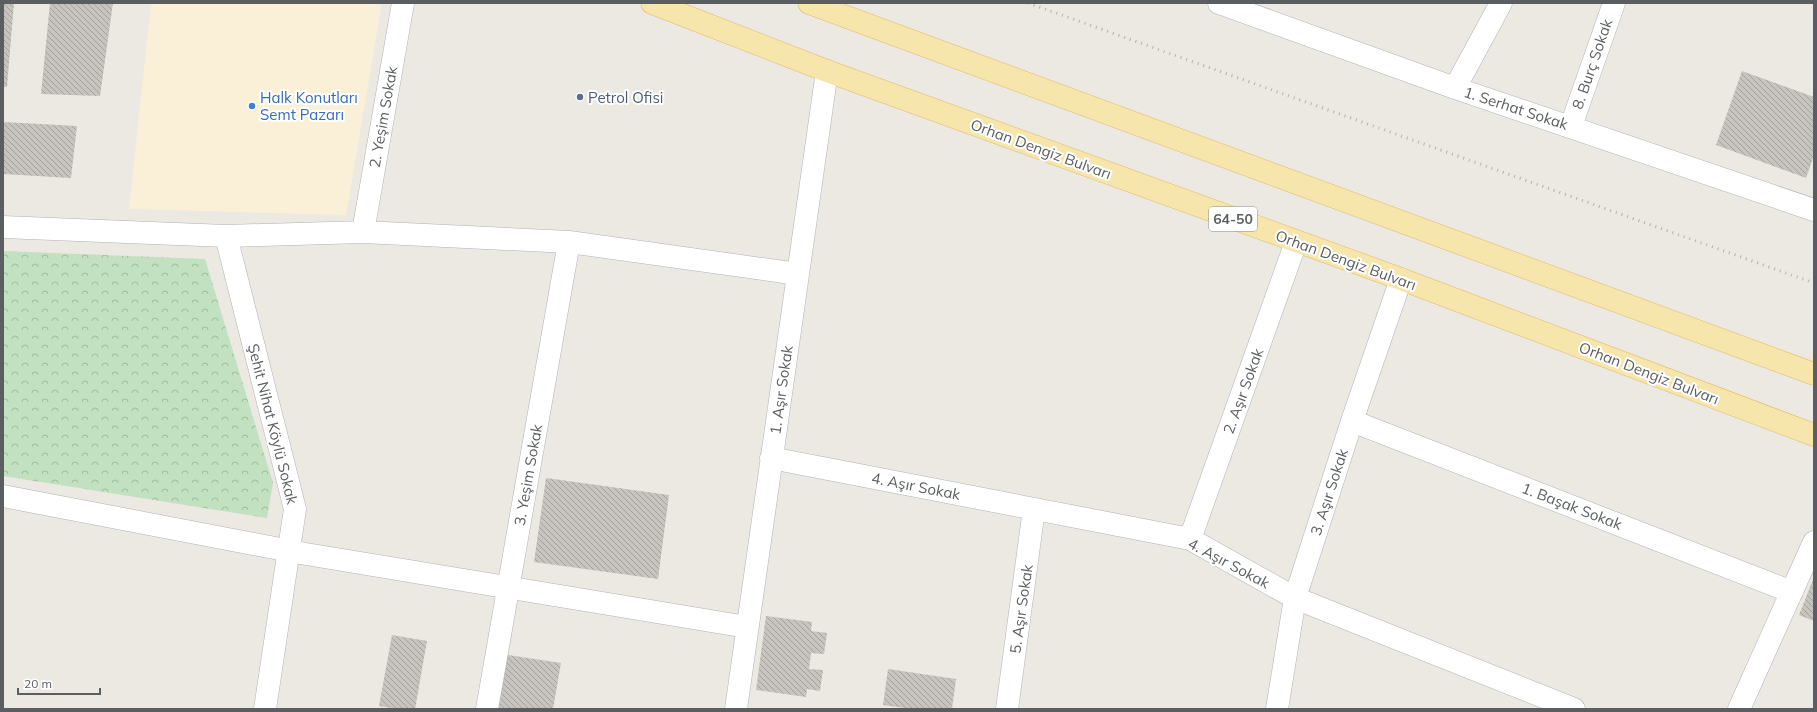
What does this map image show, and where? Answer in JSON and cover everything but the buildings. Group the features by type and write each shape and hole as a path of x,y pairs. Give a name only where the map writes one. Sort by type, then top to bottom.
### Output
{"main road":[{"name":"Orhan Dengiz Bulvarı","path":"652,3 827,71 1401,279 1814,435"},
{"path":"809,3 844,9 1814,374"}],"street":[{"name":"2. Yeşim Sokak","path":"363,232 403,3"},
{"name":"1. Serhat Sokak","path":"1219,3 1455,88 1571,126 1814,210"},
{"path":"1455,88 1501,3"},
{"name":"8. Burç Sokak","path":"1571,126 1614,3"},
{"name":"1. Aşır Sokak","path":"736,709 827,71"},
{"path":"3,227 226,236 363,232 569,242 798,274"},
{"name":"Şehit Nihat Köylü Sokak","path":"226,236 295,509 265,709"},
{"name":"3. Yeşim Sokak","path":"487,709 569,242"},
{"name":"2. Aşır Sokak","path":"1190,539 1296,242"},
{"name":"3. Aşır Sokak","path":"1277,709 1295,598 1352,421 1401,279"},
{"name":"1. Başak Sokak","path":"1352,421 1792,592"},
{"name":"4. Aşır Sokak","path":"772,458 1190,539 1295,598 1574,709"},
{"path":"3,496 289,550 747,627"},
{"name":"5. Aşır Sokak","path":"1007,709 1034,509"},
{"path":"1739,709 1814,542"}],"shaded area":[{"name":"Halk Konutları Semt Pazarı","path":"151,3 382,3 346,215 129,209"}],"green space":[{"path":"3,251 205,259 273,483 267,518 3,476"}],"railway":[{"path":"1028,3 1814,283"}],"place":[{"name":"Petrol Ofisi","path":"580,97"},
{"name":"Halk Konutları Semt Pazarı","path":"252,106"}]}
